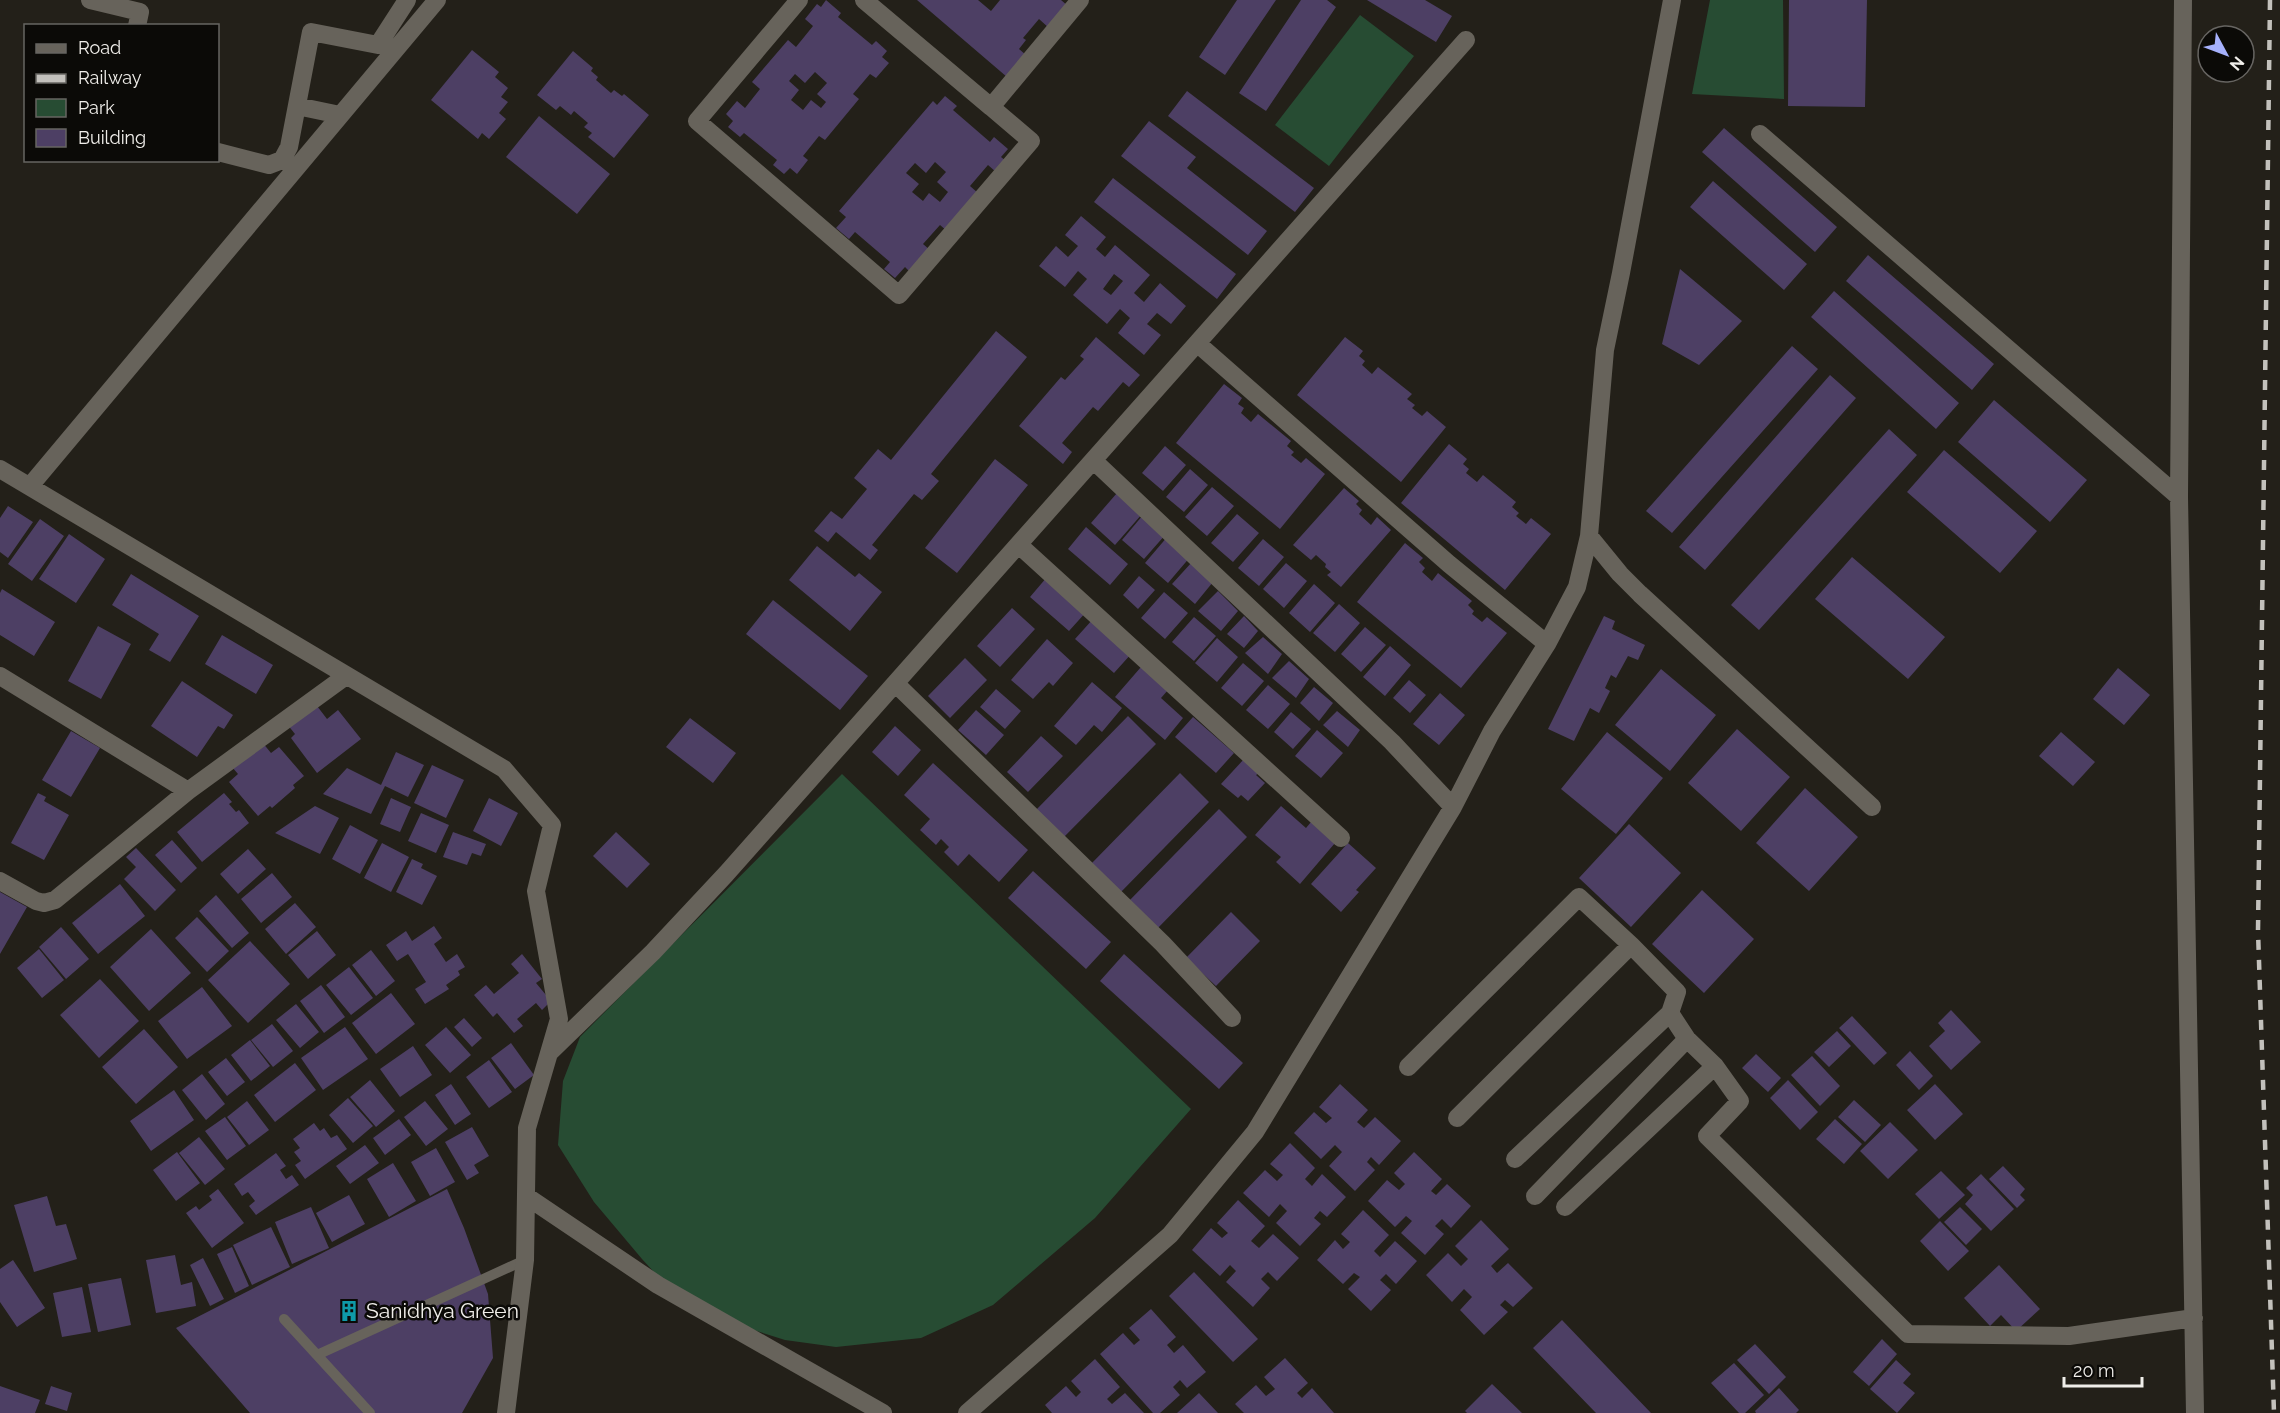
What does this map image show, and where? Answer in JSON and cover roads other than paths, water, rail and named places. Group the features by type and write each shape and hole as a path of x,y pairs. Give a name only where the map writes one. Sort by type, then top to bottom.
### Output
{"street":[{"path":"90,0 140,12"},
{"path":"30,486 340,115 386,47 407,0"},
{"path":"386,47 437,0"},
{"path":"799,0 697,121 899,295 1031,141 864,0"},
{"path":"991,107 1080,0"},
{"path":"967,1413 1170,1235 1255,1132 1453,807 1492,731 1547,644 1577,587 1588,536 1605,350 1672,0"},
{"path":"2183,0 2179,497 2195,1413"},
{"path":"219,152 269,165 282,160 289,147 311,32 386,47"},
{"path":"549,1053 661,943 896,684 1466,40"},
{"path":"297,106 340,115"},
{"path":"1760,134 2179,497"},
{"path":"1198,344 1449,564 1547,644"},
{"path":"1094,461 1392,742 1453,807"},
{"path":"0,469 504,769 552,825 536,891 559,1019 527,1128 525,1260 506,1413"},
{"path":"1588,536 1640,594 1872,807"},
{"path":"1019,545 1341,838"},
{"path":"0,676 188,791"},
{"path":"0,881 36,901 44,903 55,900 188,791 346,676"},
{"path":"896,684 1163,944 1232,1018"},
{"path":"1408,1067 1579,897 1677,992 1670,1013 1515,1159"},
{"path":"1457,1118 1631,945"},
{"path":"1670,1013 1687,1039 1715,1066 1740,1101 1707,1136 1908,1334 2069,1336 2193,1318"},
{"path":"1535,1196 1687,1039"},
{"path":"1565,1207 1715,1066"},
{"path":"526,1196 658,1285 883,1413"}],"lane":[{"path":"317,1355 525,1260"},
{"path":"284,1319 370,1413"}],"railway":[{"path":"2270,0 2258,931 2274,1413"}],"place":[{"name":"Sanidhya Green","path":"349,1311"}]}
